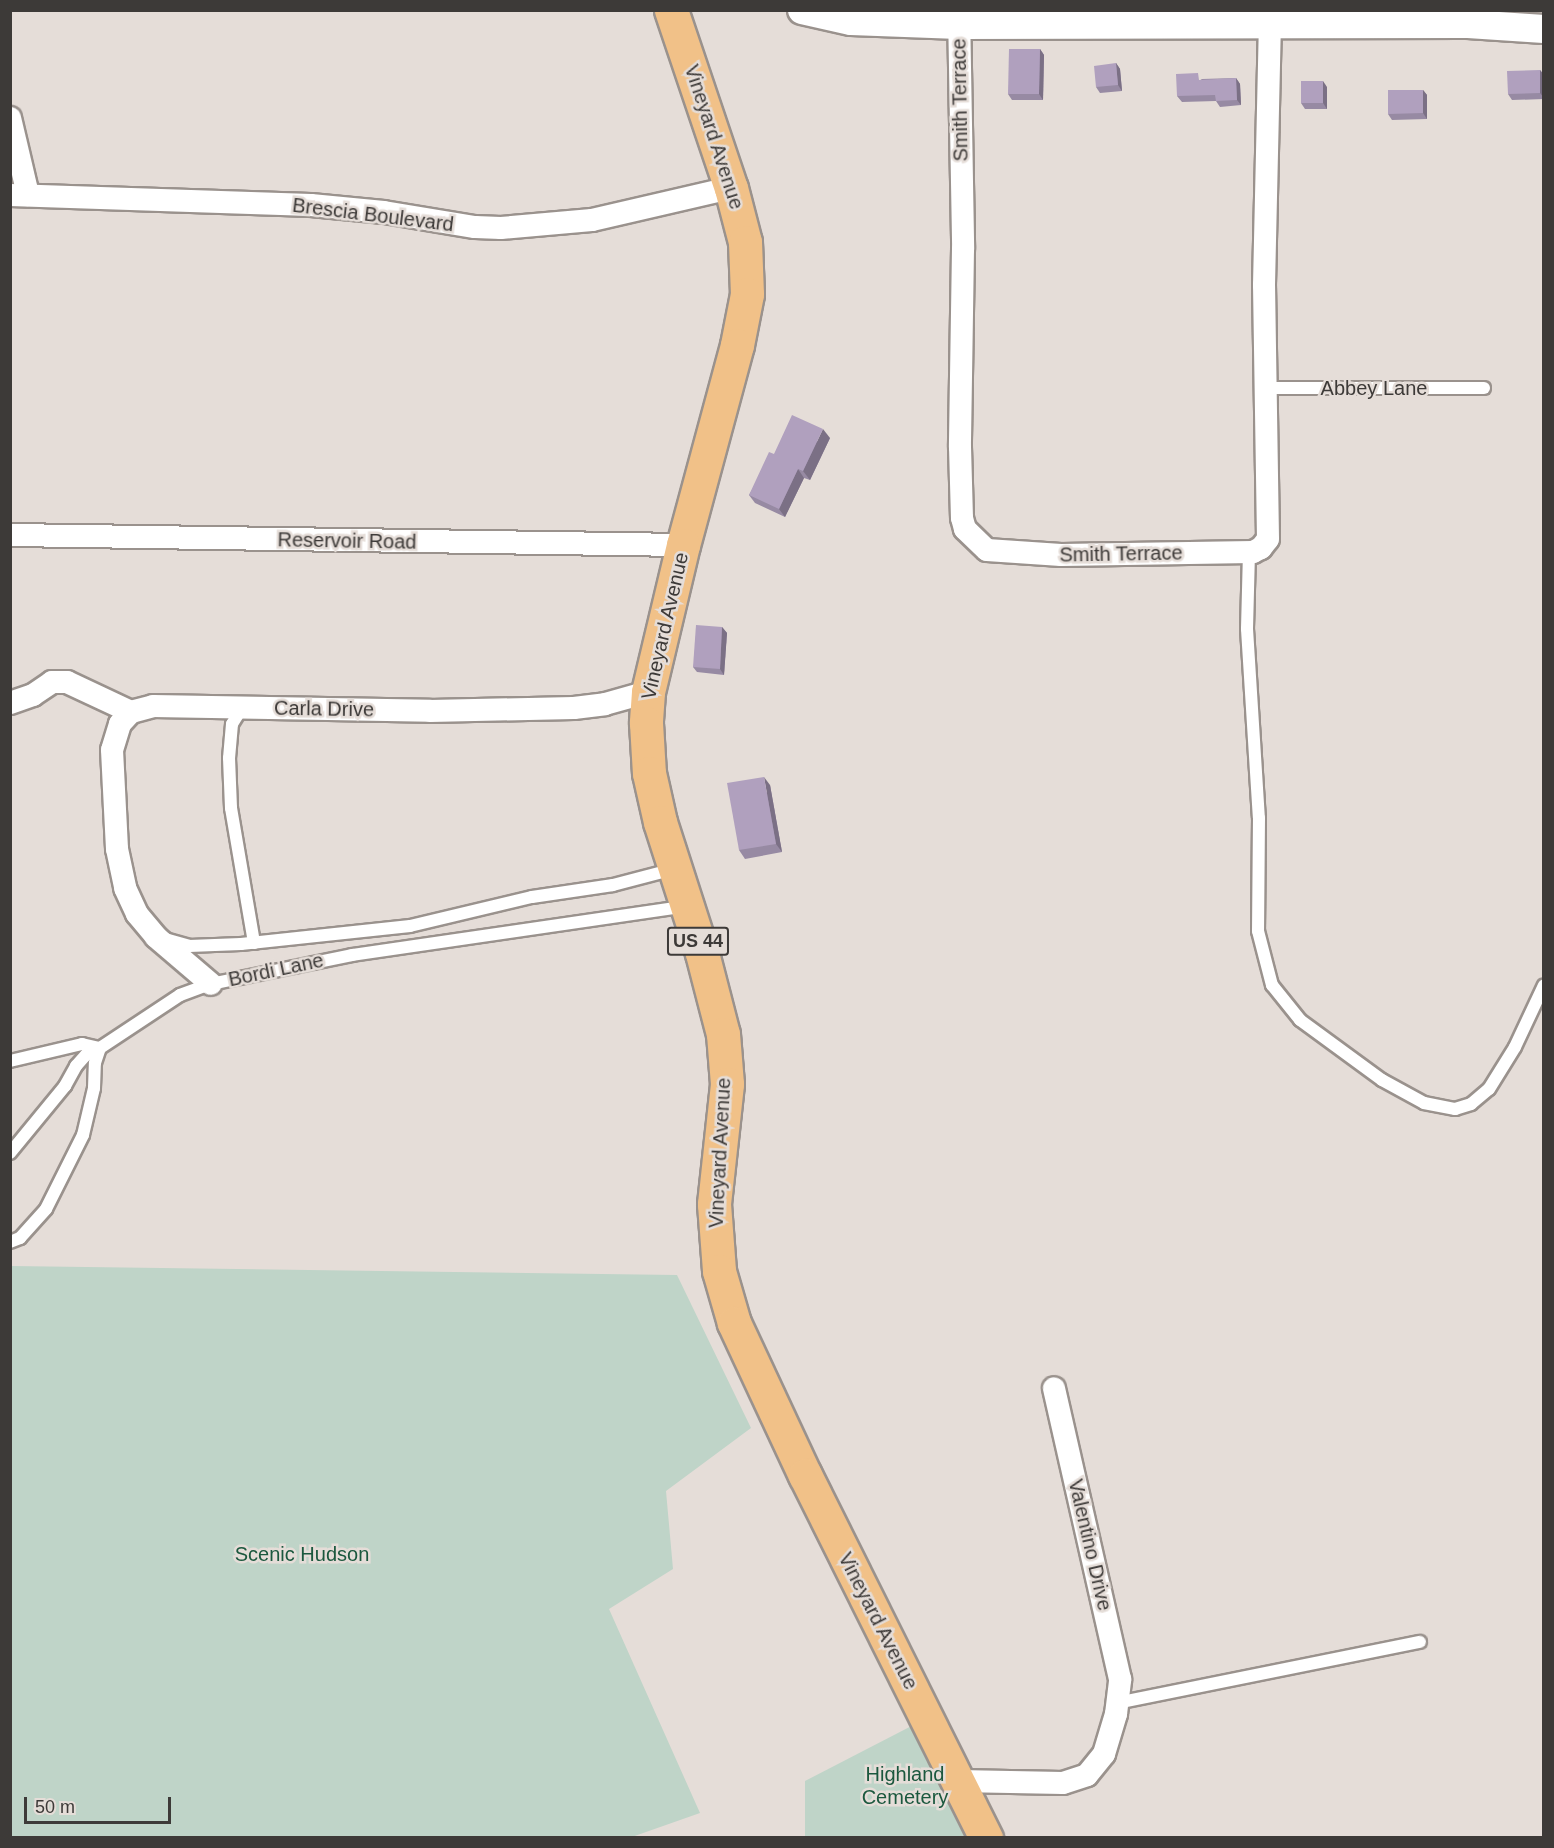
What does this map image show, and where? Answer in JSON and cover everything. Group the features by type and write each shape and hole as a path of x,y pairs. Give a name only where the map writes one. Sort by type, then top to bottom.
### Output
{"main road":[{"name":"Vineyard Avenue","path":"671,10 731,188 746,242 747,294 733,363 683,545 648,692 646,723 649,772 660,822 687,906 723,1034 727,1084 714,1204 714,1231 719,1271 734,1323 805,1475 986,1838"}],"street":[{"path":"802,10 851,21 959,18 1468,24 1544,29"},
{"name":"Smith Terrace","path":"959,18 963,249 960,447 962,518 965,529 987,550 1000,552 1061,555 1249,552"},
{"path":"1249,552 1261,548 1268,539 1264,388 1270,23"},
{"path":"10,118 19,195"},
{"name":"Brescia Boulevard","path":"19,195 311,205 384,212 475,227 501,228 592,220 731,188"},
{"name":"Reservoir Road","path":"10,535 683,545"},
{"path":"10,704 33,695 52,682 67,682 131,712 120,724 112,750 117,849 125,888 137,914 156,937 210,984"},
{"name":"Carla Drive","path":"131,712 153,706 430,711 574,708 605,704 648,692"},
{"name":"Valentino Drive","path":"958,1781 1063,1783 1087,1775 1104,1754 1117,1703 1120,1679 1054,1388"}],"lane":[{"name":"Abbey Lane","path":"1264,388 1484,388"},
{"path":"1249,552 1247,629 1259,818 1258,931 1272,985 1300,1020 1382,1080 1424,1103 1455,1109 1470,1104 1489,1089 1515,1047 1544,986"},
{"path":"242,708 232,724 231,808 254,943"},
{"path":"156,937 189,946 254,943 410,926 532,897 613,885 675,869"},
{"name":"Bordi Lane","path":"10,1153 65,1086 76,1066 86,1055 180,995 210,984 352,955 687,906"},
{"path":"10,1061 82,1044 100,1048 95,1063 94,1088 83,1135 46,1209 20,1238 10,1242"},
{"path":"1117,1703 1420,1642"}],"green space":[{"name":"Scenic Hudson","path":"11,1266 677,1275 751,1428 666,1491 673,1569 609,1609 700,1813 629,1838 11,1837"},
{"name":"Highland Cemetery","path":"927,1718 986,1838 805,1838 805,1781"}],"building":[{"path":"1009,49 1040,49 1039,94 1008,94"},
{"path":"1116,63 1118,85 1096,87 1094,66"},
{"path":"1540,70 1540,93 1508,94 1507,71"},
{"path":"1198,73 1199,80 1236,78 1237,100 1216,101 1215,95 1177,96 1176,74"},
{"path":"1301,81 1323,81 1323,103 1301,103"},
{"path":"1388,90 1423,90 1423,113 1388,114"},
{"path":"792,415 823,429 803,471 798,469 779,509 749,495 769,452 774,454"},
{"path":"696,625 722,627 720,669 693,667"},
{"path":"764,777 776,844 739,850 727,783"}]}
